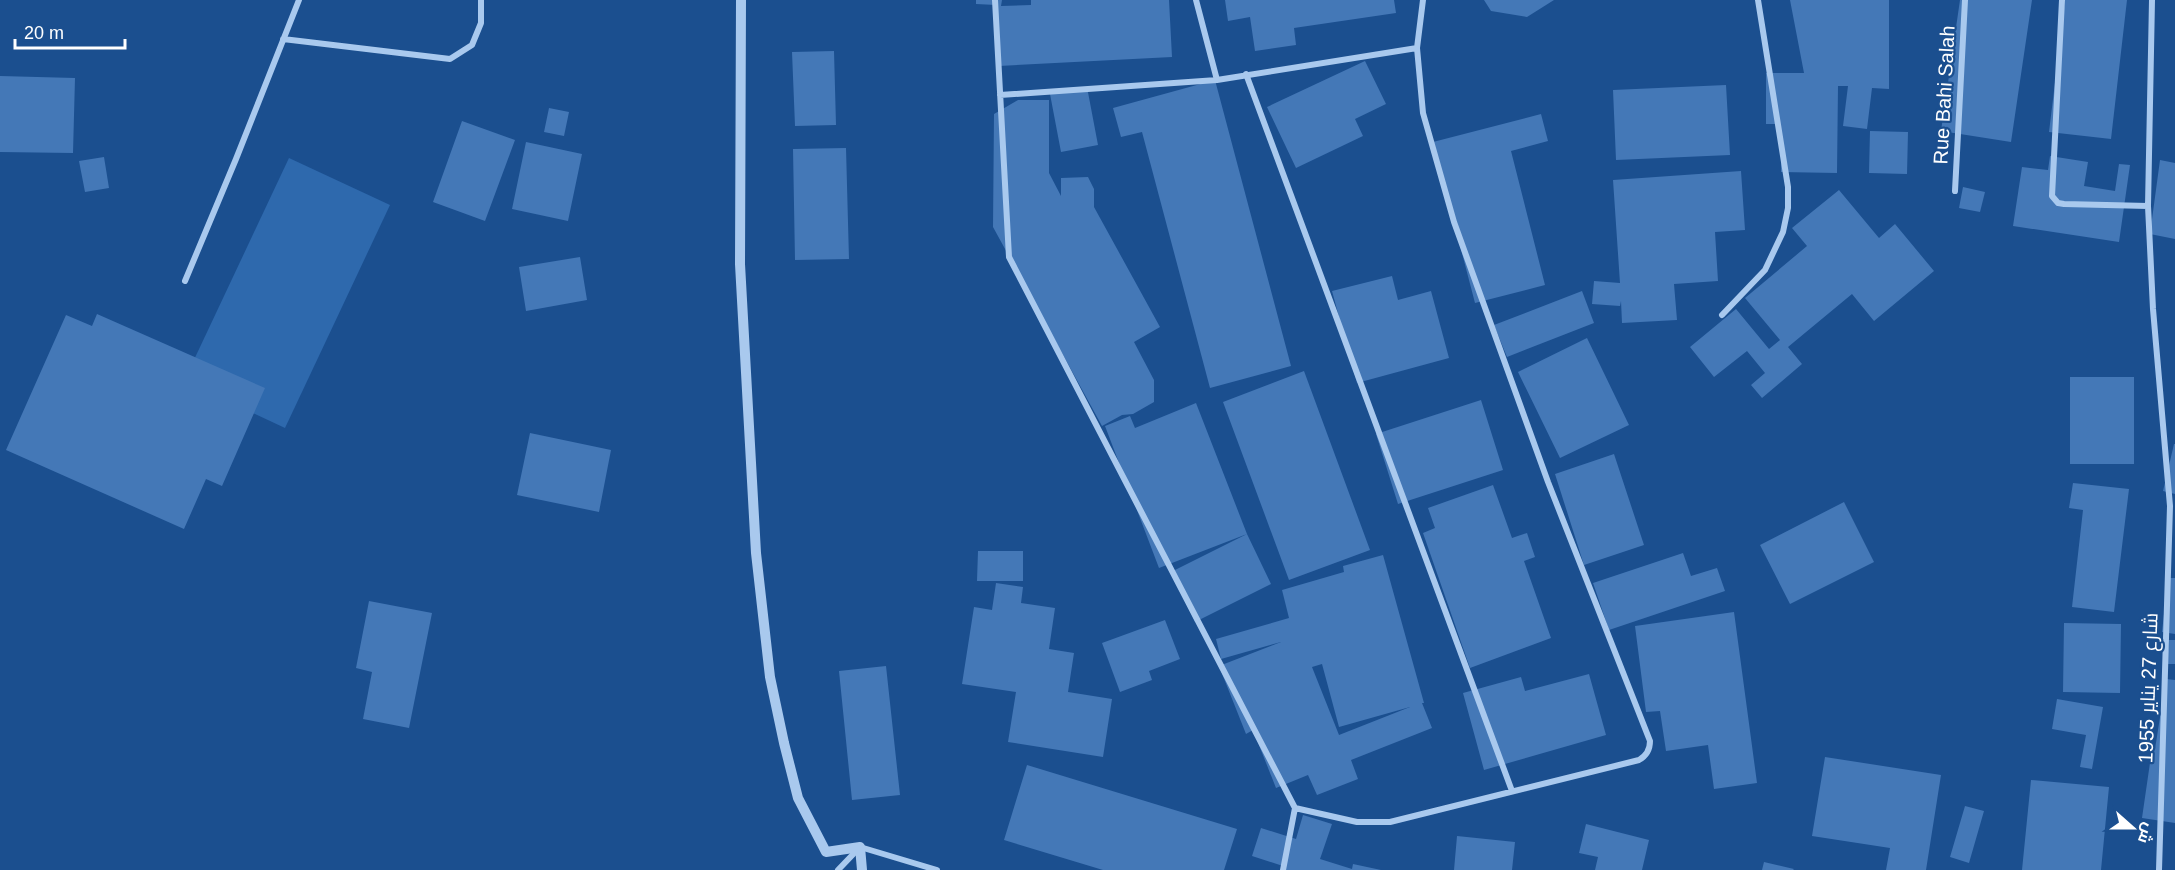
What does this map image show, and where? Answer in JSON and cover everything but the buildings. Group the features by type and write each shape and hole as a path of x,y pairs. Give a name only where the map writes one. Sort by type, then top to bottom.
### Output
{"street":[{"path":"185,280 299,0"},
{"path":"283,39 450,59 472,45 481,23 481,0"},
{"path":"741,0 740,264 756,553 770,677 798,798 826,852 860,847 937,870"},
{"path":"995,0 1009,257 1295,808 1283,870"},
{"path":"1196,0 1217,80"},
{"path":"1722,315 1765,270 1784,232 1788,208 1788,188 1758,0"},
{"name":"Rue Bahi Salah","path":"1955,191 1965,0"},
{"path":"2062,0 2052,196 2058,203 2064,204 2148,206"},
{"name":"شارع 27 يناير 1955","path":"2152,0 2148,206 2153,309 2172,506 2159,870"},
{"path":"1295,808 1357,822 1390,822 1639,760 1648,751 1650,741 1548,482 1454,222 1423,112 1418,48 1425,1"},
{"path":"1000,95 1217,80 1418,48"},
{"path":"1246,74 1512,791"},
{"path":"838,870 860,847"},
{"path":"860,847 862,870"}],"shaded area":[{"path":"289,158 390,205 285,428 184,381"}]}
